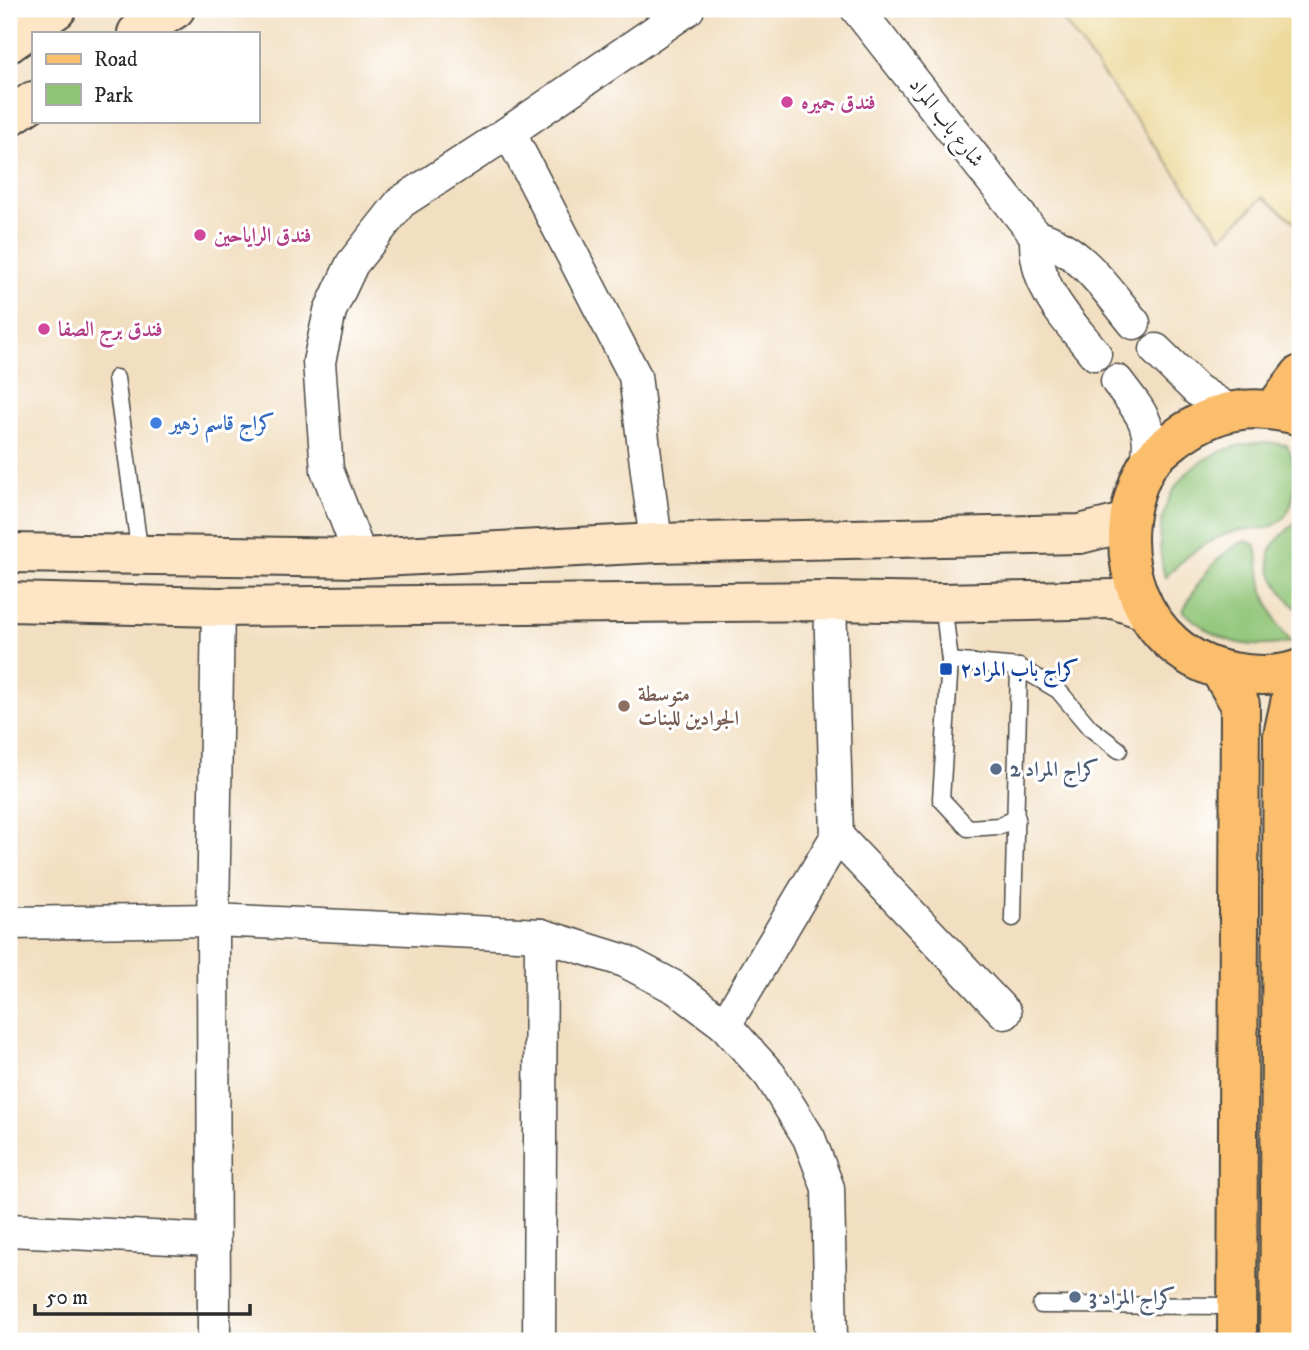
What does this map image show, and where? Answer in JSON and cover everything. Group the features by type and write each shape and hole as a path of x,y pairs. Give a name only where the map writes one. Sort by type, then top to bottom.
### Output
{"main road":[{"path":"1279,1341 1290,1301 1283,735 1299,670 1258,676 1219,669 1197,660 1159,630 1145,610 1133,582 1127,552 1128,522 1146,467 1190,428 1209,418 1230,411 1287,413 1300,374"},
{"path":"1219,669 1240,704 1237,1323"}],"street":[{"path":"9,43 57,9"},
{"path":"139,32 175,9"},
{"path":"361,558 327,470 319,362 330,310 352,264 401,202 509,132 688,9"},
{"name":"شارع باب المراد","path":"857,9 1037,236 1054,241 1083,261 1134,323"},
{"path":"9,117 32,102"},
{"path":"509,132 635,376 656,543"},
{"path":"1037,236 1037,259 1042,282 1095,354"},
{"path":"1156,350 1198,390 1230,411"},
{"path":"1117,381 1144,418 1150,451 1146,467"},
{"path":"9,553 361,558 656,543 1080,534 1128,522"},
{"path":"123,605 131,555"},
{"path":"9,602 218,607 830,600 943,603 1114,599 1145,610"},
{"path":"725,1025 837,836 830,600"},
{"path":"214,1341 213,920 218,607"},
{"path":"837,836 1005,1013"},
{"path":"9,923 213,920 541,936 625,961 676,988 725,1025 770,1075 809,1138 828,1188 831,1341"},
{"path":"539,1341 541,936"},
{"path":"9,1230 212,1240"}],"lane":[{"path":"116,377 131,555"},
{"path":"943,603 950,661 942,799 968,828 999,826 1017,818"},
{"path":"950,661 1020,667 1058,690 1090,728 1119,750"},
{"path":"1013,918 1020,667"},
{"path":"1041,1305 1237,1323"}],"green space":[{"path":"1265,442 1287,445 1291,453 1295,485 1286,515 1270,527 1242,530 1216,538 1189,555 1165,578 1160,550 1161,525 1167,502 1178,483 1194,467 1214,455 1237,446"},
{"path":"1300,516 1300,612 1277,584 1269,558 1274,545"},
{"path":"1245,541 1256,545 1263,591 1278,625 1291,642 1260,645 1233,642 1208,630 1183,611 1201,580 1216,562"}],"sand":[{"path":"1055,9 1300,9 1300,226 1263,197 1222,237"}],"place":[{"name":"فندق جميره","path":"787,102"},
{"name":"فندق الراياحين","path":"200,235"},
{"name":"فندق برج الصفا","path":"44,329"},
{"name":"كراج قاسم زهير","path":"156,423"},
{"name":"كراج باب المراد٢","path":"946,669"},
{"name":"متوسطة الجوادين للبنات","path":"624,706"},
{"name":"كراج المراد 2","path":"996,769"},
{"name":"كراج المراد 3","path":"1075,1297"}]}
